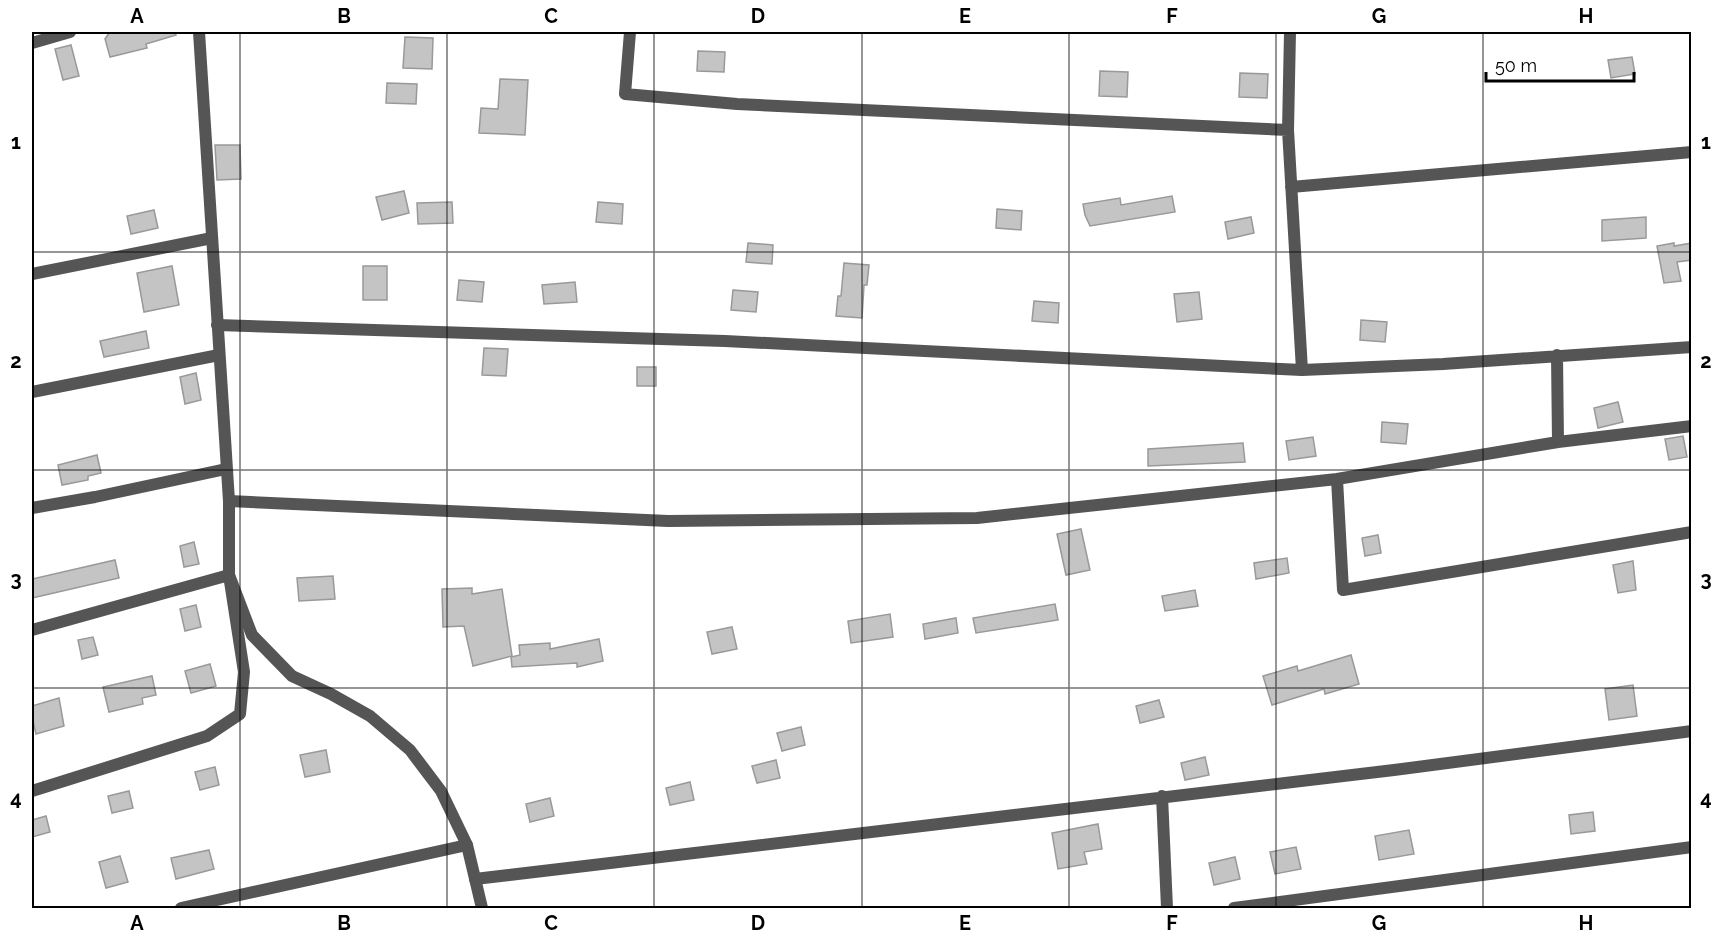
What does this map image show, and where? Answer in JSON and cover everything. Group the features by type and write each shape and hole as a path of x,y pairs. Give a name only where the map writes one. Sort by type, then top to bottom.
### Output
{"street":[{"path":"32,44 70,32"},
{"path":"32,791 207,736 240,714 244,672 229,575 229,501 199,32"},
{"path":"630,32 625,94 737,104 1288,130"},
{"path":"1290,32 1288,130 1302,370"},
{"path":"1291,187 1692,152"},
{"path":"32,274 212,238"},
{"path":"218,325 725,341 1302,370 1443,364 1692,347"},
{"path":"32,392 219,355"},
{"path":"1557,355 1558,442"},
{"path":"229,501 668,521 977,518 1337,479 1558,442 1692,426"},
{"path":"32,508 226,469"},
{"path":"1337,479 1343,590 1692,532"},
{"path":"32,630 229,575"},
{"path":"229,575 252,635 292,676 370,716 411,750 441,791 467,845 482,909"},
{"path":"475,879 1405,769 1692,731"},
{"path":"1162,796 1167,909"},
{"path":"181,909 467,845"},
{"path":"1234,909 1692,847"}],"building":[{"path":"175,32 176,35 146,44 147,48 110,57 105,39 109,33"},
{"path":"405,37 433,38 432,69 403,68"},
{"path":"71,45 79,76 63,80 55,49"},
{"path":"698,51 725,52 724,72 697,71"},
{"path":"1632,57 1635,74 1611,78 1608,60"},
{"path":"1100,71 1128,72 1127,97 1099,96"},
{"path":"1240,73 1268,74 1267,98 1239,97"},
{"path":"500,79 528,80 525,135 479,133 481,108 498,109"},
{"path":"387,83 417,84 416,104 386,103"},
{"path":"215,145 240,145 241,179 217,180"},
{"path":"404,191 409,213 382,220 376,197"},
{"path":"1172,196 1175,212 1090,226 1083,204 1120,198 1121,205"},
{"path":"452,202 453,223 418,224 417,203"},
{"path":"598,202 623,204 622,224 596,222"},
{"path":"997,209 1022,211 1021,230 996,228"},
{"path":"154,210 158,228 131,234 127,216"},
{"path":"1251,217 1254,233 1228,239 1225,222"},
{"path":"1646,217 1646,238 1602,241 1602,220"},
{"path":"748,243 773,245 772,264 746,262"},
{"path":"1674,243 1674,246 1692,243 1692,260 1677,262 1681,281 1664,283 1657,246"},
{"path":"844,263 869,265 867,285 864,285 862,318 836,316 838,296 841,296"},
{"path":"172,266 179,305 144,312 137,273"},
{"path":"363,266 387,266 387,300 363,300"},
{"path":"459,280 484,282 482,302 457,300"},
{"path":"575,282 577,302 544,304 542,285"},
{"path":"733,290 758,292 756,312 731,310"},
{"path":"1199,292 1202,319 1177,322 1174,294"},
{"path":"1034,301 1059,303 1058,323 1032,321"},
{"path":"1361,320 1387,322 1385,342 1360,340"},
{"path":"146,331 149,348 104,357 100,341"},
{"path":"484,348 508,349 506,376 482,375"},
{"path":"637,367 656,367 656,386 637,386"},
{"path":"196,373 201,400 185,404 180,377"},
{"path":"1618,402 1623,422 1598,428 1594,408"},
{"path":"1382,422 1408,424 1406,444 1381,442"},
{"path":"1683,436 1687,457 1669,460 1665,439"},
{"path":"1313,437 1316,456 1289,460 1286,441"},
{"path":"1243,443 1245,462 1148,466 1148,449"},
{"path":"97,455 101,473 88,476 88,480 62,485 58,465"},
{"path":"1081,529 1090,570 1066,575 1057,534"},
{"path":"1378,535 1381,553 1365,556 1362,538"},
{"path":"194,542 199,564 184,567 180,546"},
{"path":"1287,558 1289,573 1256,579 1254,563"},
{"path":"115,560 119,578 32,598 32,579"},
{"path":"1633,561 1636,590 1618,593 1613,565"},
{"path":"333,576 335,599 299,601 297,578"},
{"path":"472,588 472,594 502,589 512,656 473,666 464,626 443,627 442,589"},
{"path":"1195,590 1198,606 1165,611 1162,596"},
{"path":"1055,604 1058,620 976,633 973,618"},
{"path":"196,605 201,627 185,631 180,609"},
{"path":"890,614 893,637 851,643 848,621"},
{"path":"956,618 958,633 925,639 923,624"},
{"path":"732,627 737,649 712,654 707,632"},
{"path":"93,637 98,655 82,659 78,640"},
{"path":"599,639 603,661 577,667 577,663 512,667 511,657 520,655 519,645 550,643 550,649"},
{"path":"1351,655 1359,684 1325,694 1324,689 1272,705 1263,676 1297,666 1298,671"},
{"path":"210,664 216,686 191,693 185,671"},
{"path":"152,676 156,695 142,698 143,704 109,712 103,687"},
{"path":"1633,685 1637,716 1609,720 1605,689"},
{"path":"59,698 64,726 36,734 32,706"},
{"path":"1159,700 1164,717 1140,723 1136,706"},
{"path":"801,727 805,745 782,751 777,733"},
{"path":"326,750 330,772 305,777 300,755"},
{"path":"1205,757 1209,775 1185,780 1181,763"},
{"path":"776,760 780,778 757,783 752,766"},
{"path":"215,767 219,785 200,790 195,772"},
{"path":"690,782 694,800 670,805 666,788"},
{"path":"129,791 133,808 112,813 108,796"},
{"path":"550,798 554,816 530,822 526,804"},
{"path":"1593,812 1595,831 1571,834 1569,815"},
{"path":"46,816 50,832 32,837 32,820"},
{"path":"1098,824 1102,849 1084,852 1087,864 1058,869 1052,833"},
{"path":"1409,830 1414,854 1379,860 1375,836"},
{"path":"1296,847 1301,869 1275,874 1270,852"},
{"path":"209,850 214,869 176,879 171,858"},
{"path":"120,856 128,882 106,888 99,862"},
{"path":"1235,857 1240,879 1214,885 1209,863"}]}
